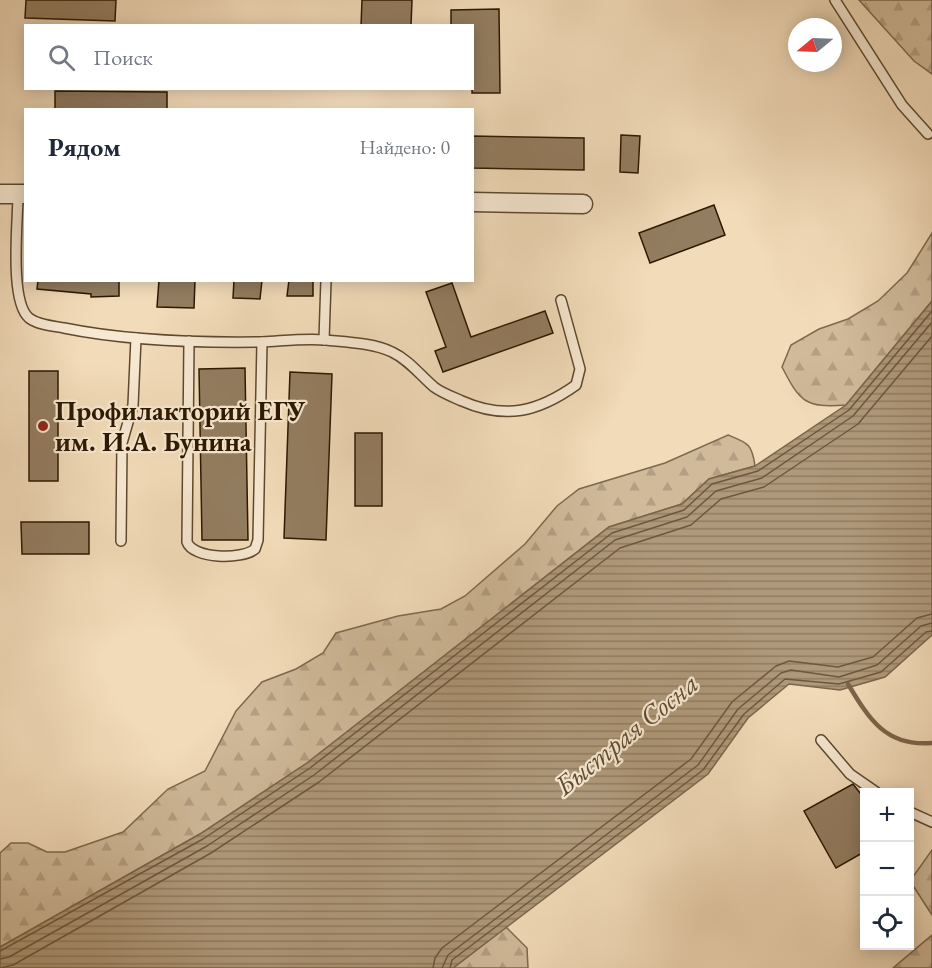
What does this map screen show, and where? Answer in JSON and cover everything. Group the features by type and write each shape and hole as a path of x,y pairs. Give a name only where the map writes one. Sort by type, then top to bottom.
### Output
{"street":[{"path":"0,194 22,194"},
{"path":"474,202 583,204"}],"lane":[{"path":"835,0 902,105 928,134"},
{"path":"22,194 18,290 27,316 34,322 86,333 189,341 324,340 391,351 404,359 439,390 482,410 496,413 515,412 558,398 576,385 579,369 561,300"},
{"path":"324,340 326,282"},
{"path":"122,541 122,443 133,405 136,338"},
{"path":"189,341 187,542 190,549 197,553 241,555 255,549 258,540 262,342"},
{"path":"821,741 850,774 870,788"},
{"path":"914,814 932,822"}],"green space":[{"path":"859,0 932,0 932,74 914,61"},
{"path":"932,233 932,301 846,405 812,404 805,400 794,388 782,367 791,345 819,329 848,319 878,301 907,273"},
{"path":"728,435 748,445 755,466 709,479 682,504 609,527 307,763 200,834 0,947 0,853 11,843 28,843 47,852 65,852 123,832 168,789 205,771 236,711 262,682 296,669 323,653 336,633 398,616 441,609 465,596 525,544 557,506 579,489 665,463"},
{"path":"932,850 932,915 914,887 914,875"},
{"path":"506,927 527,948 528,968 453,968"},
{"path":"932,935 932,968 893,968"}],"water":[{"name":"Быстрая Сосна","path":"932,301 932,635 885,677 840,690 789,684 748,718 708,774 453,968 0,968 0,947 200,834 307,763 609,527 682,504 709,479 755,466 846,405"}],"building":[{"path":"26,0 116,0 115,21 25,18"},
{"path":"362,0 412,0 411,24 361,24"},
{"path":"499,9 500,93 472,93 474,90 474,24 451,24 451,10"},
{"path":"55,91 167,92 167,108 55,108"},
{"path":"621,135 640,136 638,173 620,172"},
{"path":"474,136 584,138 584,170 474,168"},
{"path":"714,205 725,235 650,263 639,233"},
{"path":"38,282 119,282 119,296 91,297 91,294 37,289"},
{"path":"159,282 195,282 194,308 157,307"},
{"path":"234,282 262,282 260,299 233,298"},
{"path":"289,282 313,282 313,296 287,296"},
{"path":"452,283 471,337 545,311 553,333 443,372 435,351 446,347 426,292"},
{"path":"245,368 248,540 202,540 199,369"},
{"name":"Профилакторий ЕГУ им. И.А. Бунина","path":"29,371 58,371 58,481 29,481"},
{"path":"290,372 332,374 326,540 284,538"},
{"path":"355,433 382,433 382,506 355,506"},
{"path":"21,522 89,522 89,554 22,554"},
{"path":"853,784 860,793 860,854 836,868 804,811"}],"waterway":[{"path":"848,684 864,709 881,728 902,740 932,743"}],"place":[{"name":"Профилакторий ЕГУ им. И.А. Бунина","path":"43,426"}]}
